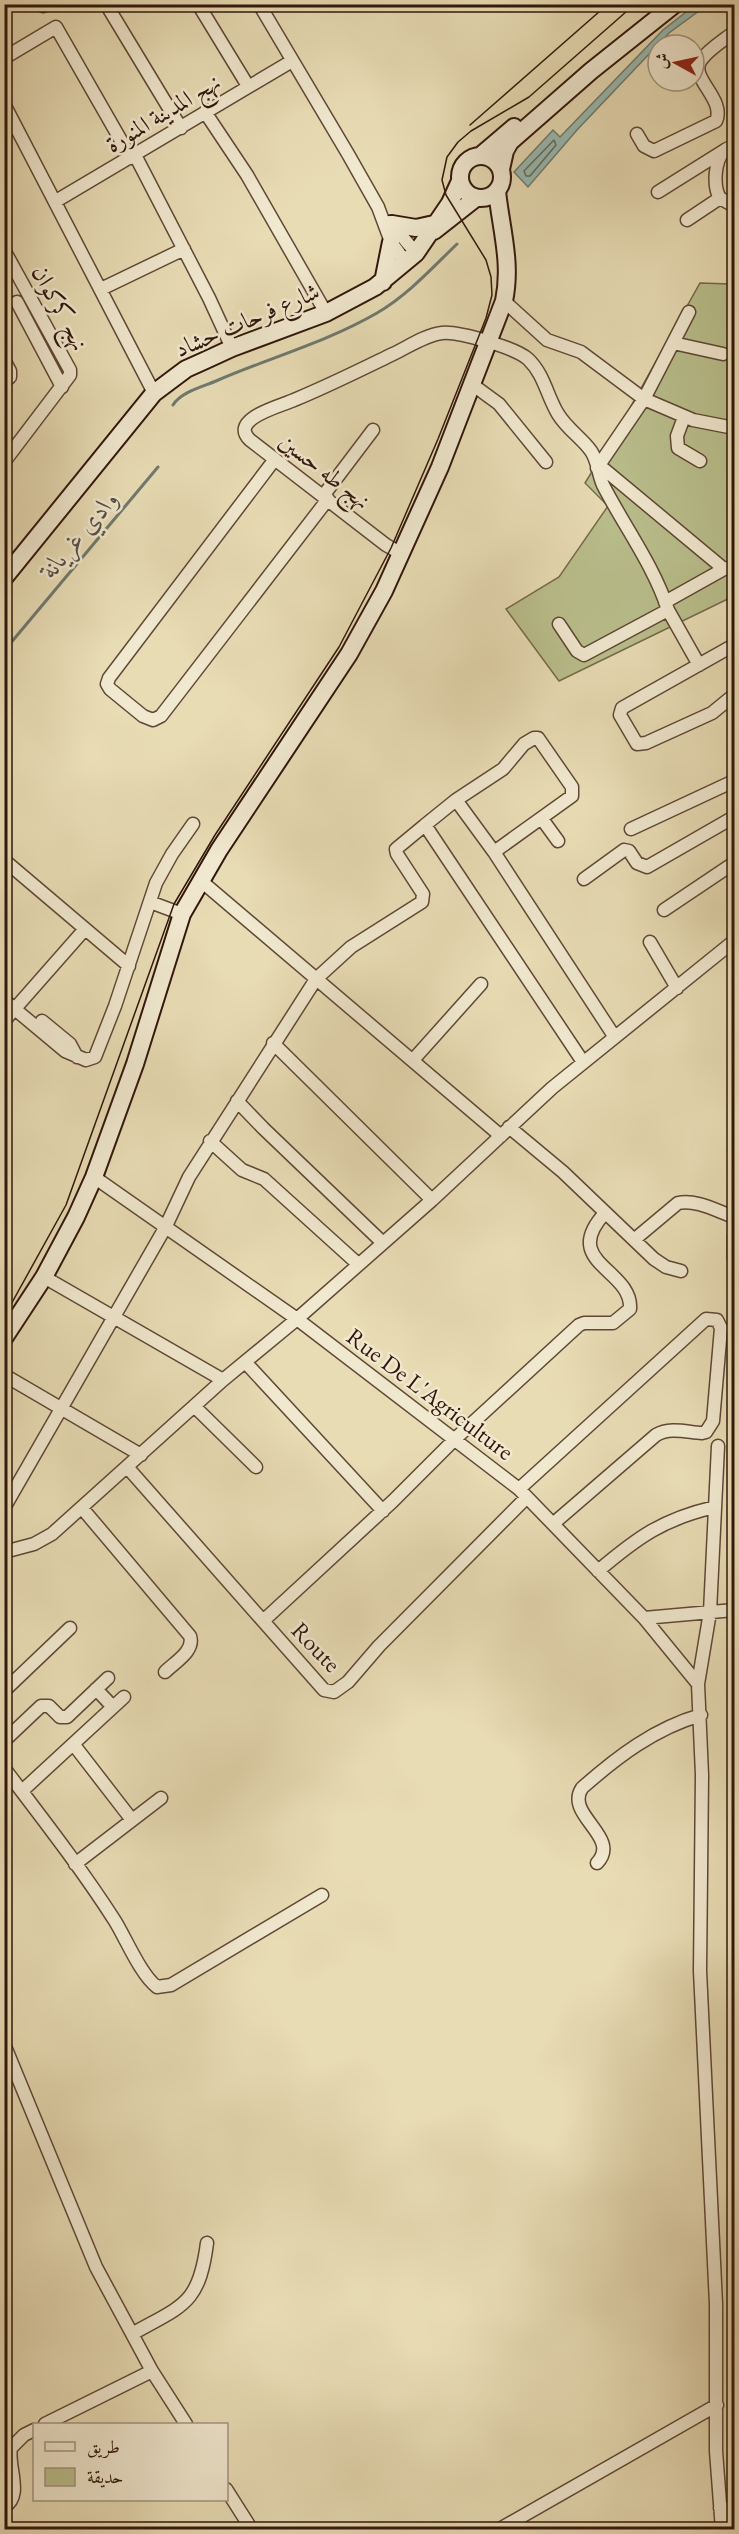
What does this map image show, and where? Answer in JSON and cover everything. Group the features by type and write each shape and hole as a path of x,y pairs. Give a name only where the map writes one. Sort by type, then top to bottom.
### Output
{"main road":[{"path":"480,156 606,49 663,4"},
{"path":"478,198 486,198 497,191 502,183 501,169 505,151 510,142 591,71 675,4"},
{"path":"501,169 493,159 473,157 462,167 460,181 466,192 478,198 501,226"},
{"name":"شارع فرحات حشاد","path":"4,578 154,393 186,369 232,348 326,313 363,295 383,282 411,258 450,203 460,181"},
{"path":"4,1338 44,1277 94,1177 135,1064 182,914 200,879 349,654 402,554 504,301 508,264 497,191"},
{"name":"شارع فرحات حشاد","path":"433,228 478,198"},
{"path":"392,224 433,228"},
{"path":"383,282 391,242"}],"street":[{"path":"106,4 181,128"},
{"path":"198,4 248,86"},
{"path":"259,4 378,207 391,242 411,258"},
{"path":"4,58 56,27 133,156 184,249 232,348"},
{"path":"637,134 644,146 654,151 716,121 718,107 700,76 698,67 702,59 735,32"},
{"name":"نهج المدينة المنورة","path":"56,201 292,61"},
{"path":"4,104 154,393"},
{"path":"205,112 247,175 326,313"},
{"path":"658,192 730,148"},
{"path":"730,148 718,162 716,193 720,198 735,206"},
{"path":"687,220 720,198"},
{"path":"378,207 392,224 411,258"},
{"path":"101,290 184,249"},
{"name":"نهج كركوان","path":"4,250 70,370 70,375 62,387 4,462"},
{"path":"4,308 30,295"},
{"path":"504,301 547,340 586,355 644,399 684,417 716,426 735,428"},
{"name":"نهج كركوان","path":"17,302 62,387"},
{"path":"598,467 644,399 689,312"},
{"name":"نهج طه حسين","path":"402,554 374,536 250,440 244,432 245,427 256,416 316,391 424,338 444,332 488,343"},
{"path":"488,343 517,351 534,366 556,412 565,425 591,451 602,483 699,665"},
{"path":"673,343 723,354"},
{"path":"4,360 10,371 10,377 4,382"},
{"path":"472,385 499,404 546,462"},
{"path":"684,417 677,436 678,448 700,461"},
{"path":"275,459 109,678 107,684 110,689 143,716 153,720 160,716 326,497 373,430"},
{"path":"559,624 577,651 584,655 730,568 598,467"},
{"path":"735,645 622,708 620,715 637,744 646,744 712,713 735,695"},
{"path":"4,1508 165,1228 189,1177 316,978 351,947 422,902 423,894 396,849 456,800 503,769 524,744 538,738 572,787 573,792 567,801 494,852"},
{"path":"631,829 735,781"},
{"path":"456,800 494,852 614,1036"},
{"path":"584,879 624,850 628,851 641,865 647,867 735,817"},
{"path":"542,819 558,841"},
{"path":"4,1000 17,1006 70,1044 77,1057 90,1059 97,1053 163,868 193,824"},
{"path":"425,825 583,1062"},
{"path":"5,861 129,966"},
{"path":"664,910 735,863"},
{"path":"200,879 413,1060 505,1131 605,1213 660,1264 681,1271"},
{"path":"150,902 182,914"},
{"path":"4,1021 85,929"},
{"path":"4,1552 43,1540 82,1508 223,1380 246,1363 432,1200 583,1062 735,941"},
{"path":"650,942 677,988"},
{"path":"413,1060 481,984"},
{"path":"4,990 17,1006"},
{"path":"273,1043 432,1200"},
{"path":"237,1101 383,1243"},
{"path":"210,1142 242,1170 264,1179 358,1264"},
{"name":"Rue De L'Agriculture","path":"94,1177 297,1319 456,1438 523,1493 644,1618 698,1684"},
{"path":"635,1239 678,1203 686,1201 735,1217"},
{"name":"Route","path":"523,1493 348,1682 334,1692 324,1690 263,1621 579,1325 613,1323 630,1310 627,1294 590,1247 592,1232 605,1213"},
{"path":"735,1236 733,1251 735,1259"},
{"path":"44,1277 223,1380"},
{"path":"523,1493 706,1319 717,1320 721,1328 715,1411 710,1427 702,1433 672,1430 656,1435 554,1523"},
{"path":"246,1363 383,1511"},
{"path":"4,1376 141,1455"},
{"path":"194,1406 256,1467"},
{"path":"718,1446 710,1612 698,1684 701,1715 700,1971 716,2304 716,2451 722,2529"},
{"path":"128,1468 263,1621"},
{"path":"598,1571 623,1550 664,1523 715,1507"},
{"path":"82,1508 190,1636 192,1642 189,1648 165,1672"},
{"path":"644,1618 735,1610"},
{"path":"4,1691 70,1628"},
{"path":"4,1742 41,1706 49,1706 64,1718 108,1678"},
{"path":"96,1689 113,1707"},
{"path":"22,1791 124,1697"},
{"path":"597,1863 602,1855 602,1844 596,1829 580,1808 578,1797 582,1788 613,1762 648,1738 673,1724 701,1715"},
{"path":"74,1745 132,1820"},
{"path":"4,1768 114,1920 149,1979 158,1986 171,1985 322,1895"},
{"path":"75,1864 161,1798"},
{"path":"4,2044 93,2260 152,2371 185,2423"},
{"path":"132,2334 174,2310 194,2292 202,2273 207,2243"},
{"path":"47,2423 152,2371"},
{"path":"498,2529 717,2405"},
{"path":"4,2507 12,2501 14,2492 11,2448 24,2435 33,2430"},
{"path":"228,2492 252,2529"},
{"path":"720,2508 735,2509"}],"green space":[{"path":"700,283 730,284 734,596 559,681 506,609 559,577 608,506 585,483 617,431"}],"water":[{"path":"695,5 707,5 669,33 660,33"},
{"path":"646,48 646,57 577,130 528,187 514,172 553,130 560,137"}],"waterway":[{"path":"173,405 192,390 318,341 377,313 409,290 457,244"},
{"name":"وادي غريانة","path":"4,651 158,467"}],"tram line":[{"path":"470,125 608,4"},
{"path":"4,1317 66,1205 174,904 215,835 339,647 391,548 438,439 486,318 492,295 491,277 486,260 446,195 442,180 447,157 458,142 471,131 529,97 635,4"}]}
